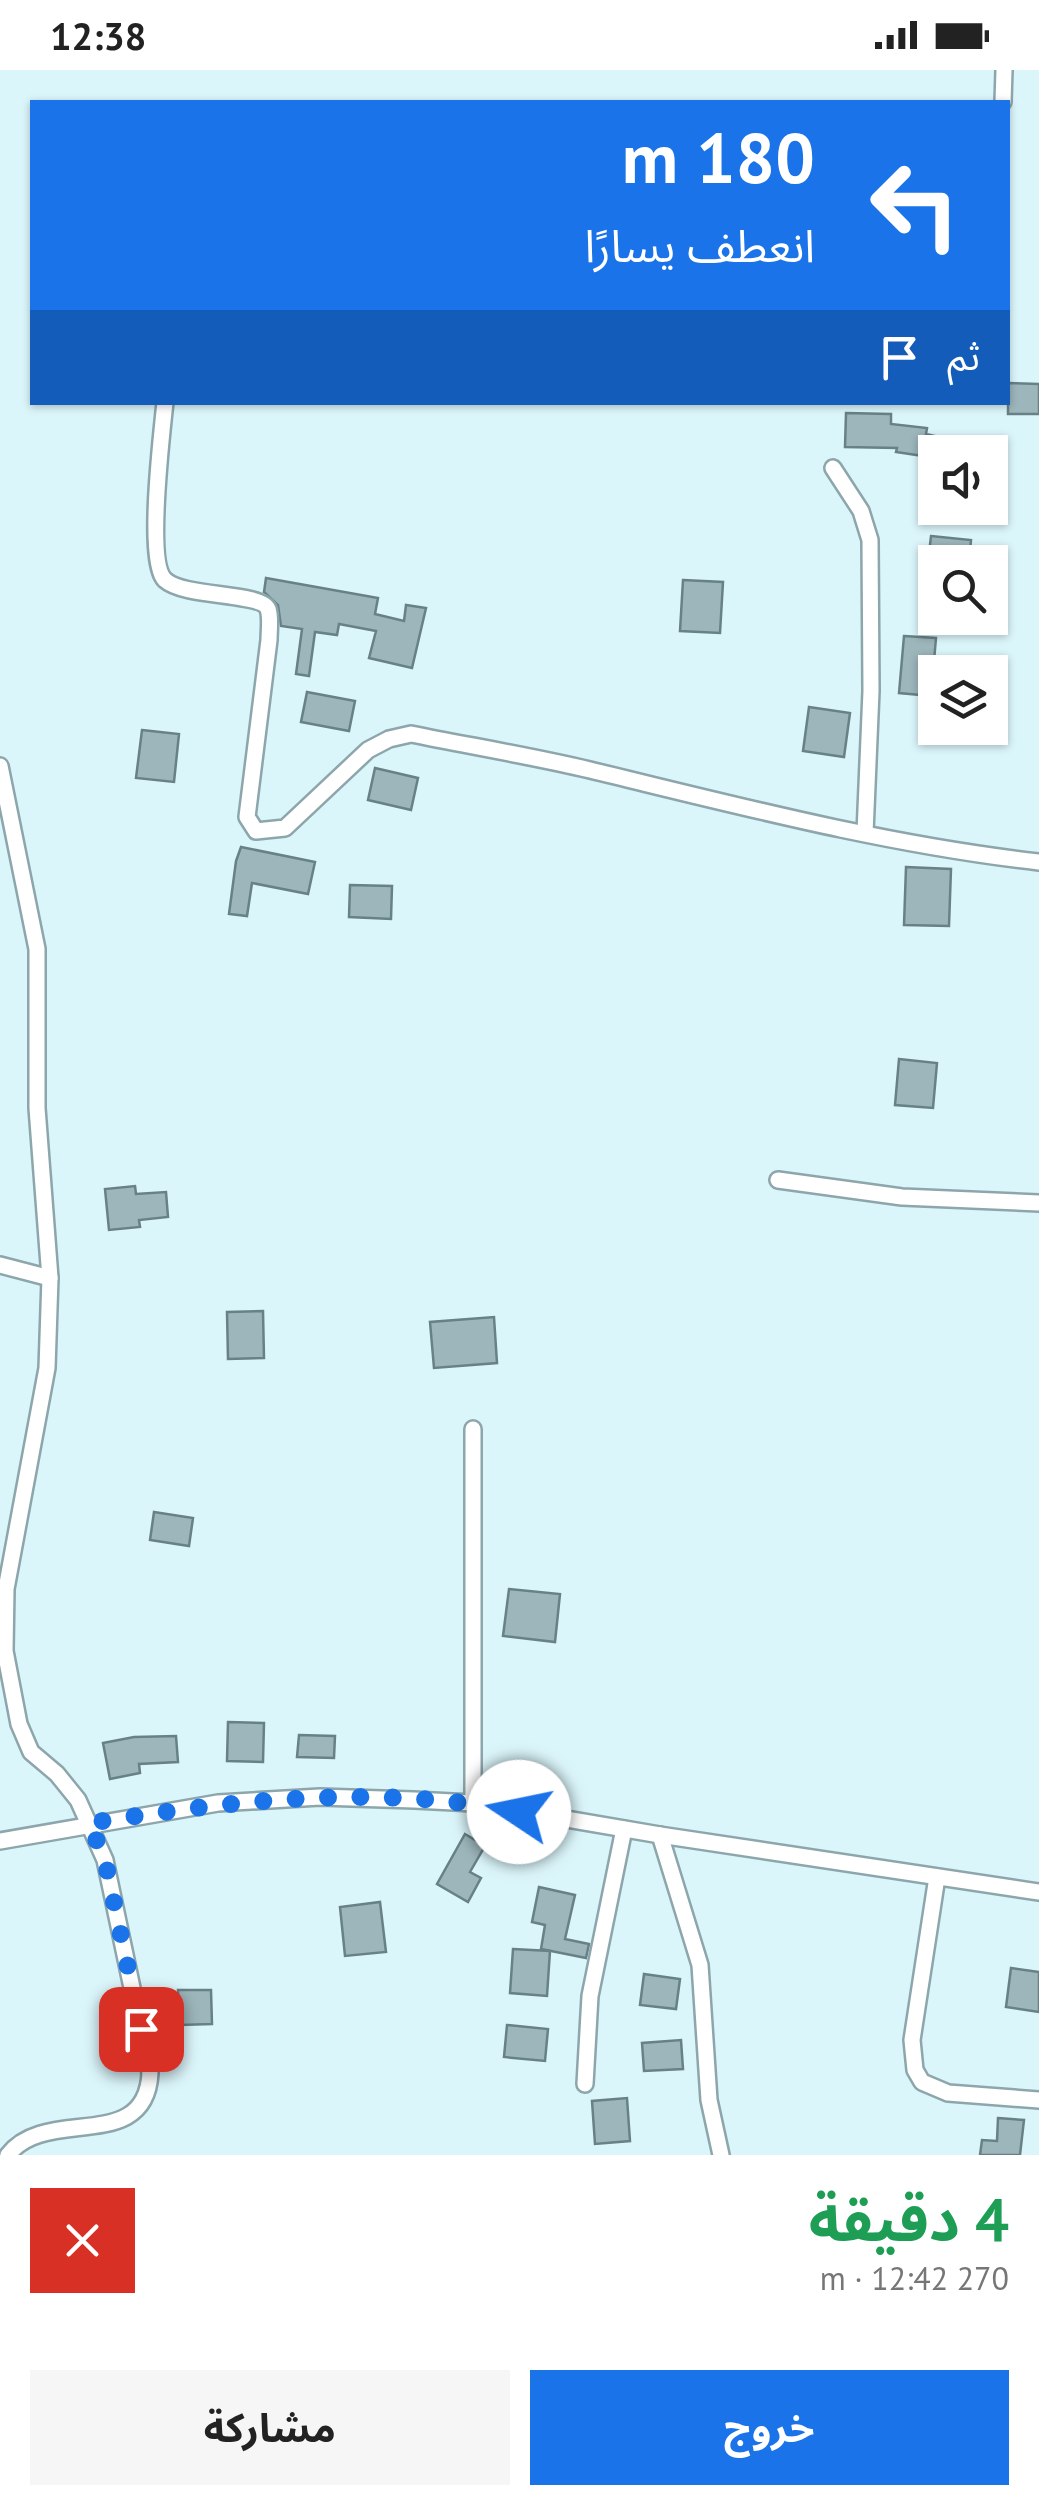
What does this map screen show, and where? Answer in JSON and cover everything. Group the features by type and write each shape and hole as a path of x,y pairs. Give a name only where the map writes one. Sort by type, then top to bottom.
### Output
{"street":[{"path":"1003,100 1004,70"},
{"path":"165,405 157,510 158,566 165,580 226,598 254,599 269,611 269,640 247,817 256,831 285,828 368,750 389,738 411,734 586,769 780,818 990,857 1039,862"},
{"path":"833,468 861,511 870,540 872,659 866,833"},
{"path":"0,766 37,949 37,1108 50,1278 47,1368 6,1588 5,1651 19,1724 31,1752 57,1774 78,1800 105,1860 147,2054 150,2087 138,2110 123,2120 34,2136 21,2140 8,2155"},
{"path":"778,1180 902,1197 1039,1203"},
{"path":"0,1265 50,1278"},
{"path":"473,1429 473,1803"},
{"path":"0,1841 218,1804 320,1797 473,1803 1039,1892"},
{"path":"585,2084 586,2023 624,1828"},
{"path":"660,1835 700,1964 709,2100 721,2155"},
{"path":"938,1877 912,2040 915,2070 922,2082 948,2093 1039,2100"}],"building":[{"path":"1010,383 1039,384 1039,414 1008,414"},
{"path":"846,413 891,414 891,424 927,428 926,434 930,435 918,435 918,455 896,452 897,448 845,447"},
{"path":"931,536 971,540 971,545 930,545"},
{"path":"266,578 378,598 375,614 404,621 406,605 426,608 412,668 369,658 376,631 339,624 337,635 315,632 309,676 296,674 302,629 281,626 278,605 264,592"},
{"path":"683,580 723,582 720,633 680,631"},
{"path":"904,636 936,638 935,655 918,655 918,695 899,693"},
{"path":"307,692 355,701 349,731 301,722"},
{"path":"809,707 850,713 844,757 803,751"},
{"path":"142,730 179,734 174,782 136,778"},
{"path":"375,768 418,778 411,810 368,800"},
{"path":"241,847 315,862 308,894 252,883 247,916 229,914"},
{"path":"906,867 951,869 949,926 904,925"},
{"path":"350,885 392,886 391,919 349,917"},
{"path":"899,1059 937,1063 933,1108 895,1105"},
{"path":"135,1186 136,1194 166,1192 168,1217 139,1220 140,1227 109,1230 105,1189"},
{"path":"263,1311 264,1358 228,1359 227,1312"},
{"path":"494,1317 497,1363 434,1368 430,1322"},
{"path":"154,1512 193,1518 189,1546 150,1540"},
{"path":"509,1589 560,1594 555,1642 503,1636"},
{"path":"228,1722 264,1723 263,1762 227,1761"},
{"path":"299,1735 335,1736 334,1758 297,1757"},
{"path":"176,1736 178,1762 139,1764 140,1773 110,1779 103,1743 134,1737"},
{"path":"465,1834 485,1846 470,1872 481,1878 468,1902 437,1884"},
{"path":"539,1887 575,1895 565,1939 589,1944 586,1958 541,1949 545,1925 532,1922"},
{"path":"380,1902 386,1952 345,1956 340,1907"},
{"path":"513,1949 550,1951 547,1996 510,1993"},
{"path":"1011,1968 1039,1972 1039,2012 1006,2007"},
{"path":"644,1974 680,1979 676,2009 640,2005"},
{"path":"178,1990 211,1990 212,2024 179,2025"},
{"path":"507,2025 548,2029 545,2061 504,2057"},
{"path":"681,2040 683,2069 644,2071 642,2043"},
{"path":"627,2098 630,2141 595,2144 592,2101"},
{"path":"998,2118 1024,2120 1020,2155 980,2155 982,2140 997,2141"}],"route":[{"path":"141,2029 105,1860 89,1823 218,1804 320,1797 473,1803 519,1812"}]}
